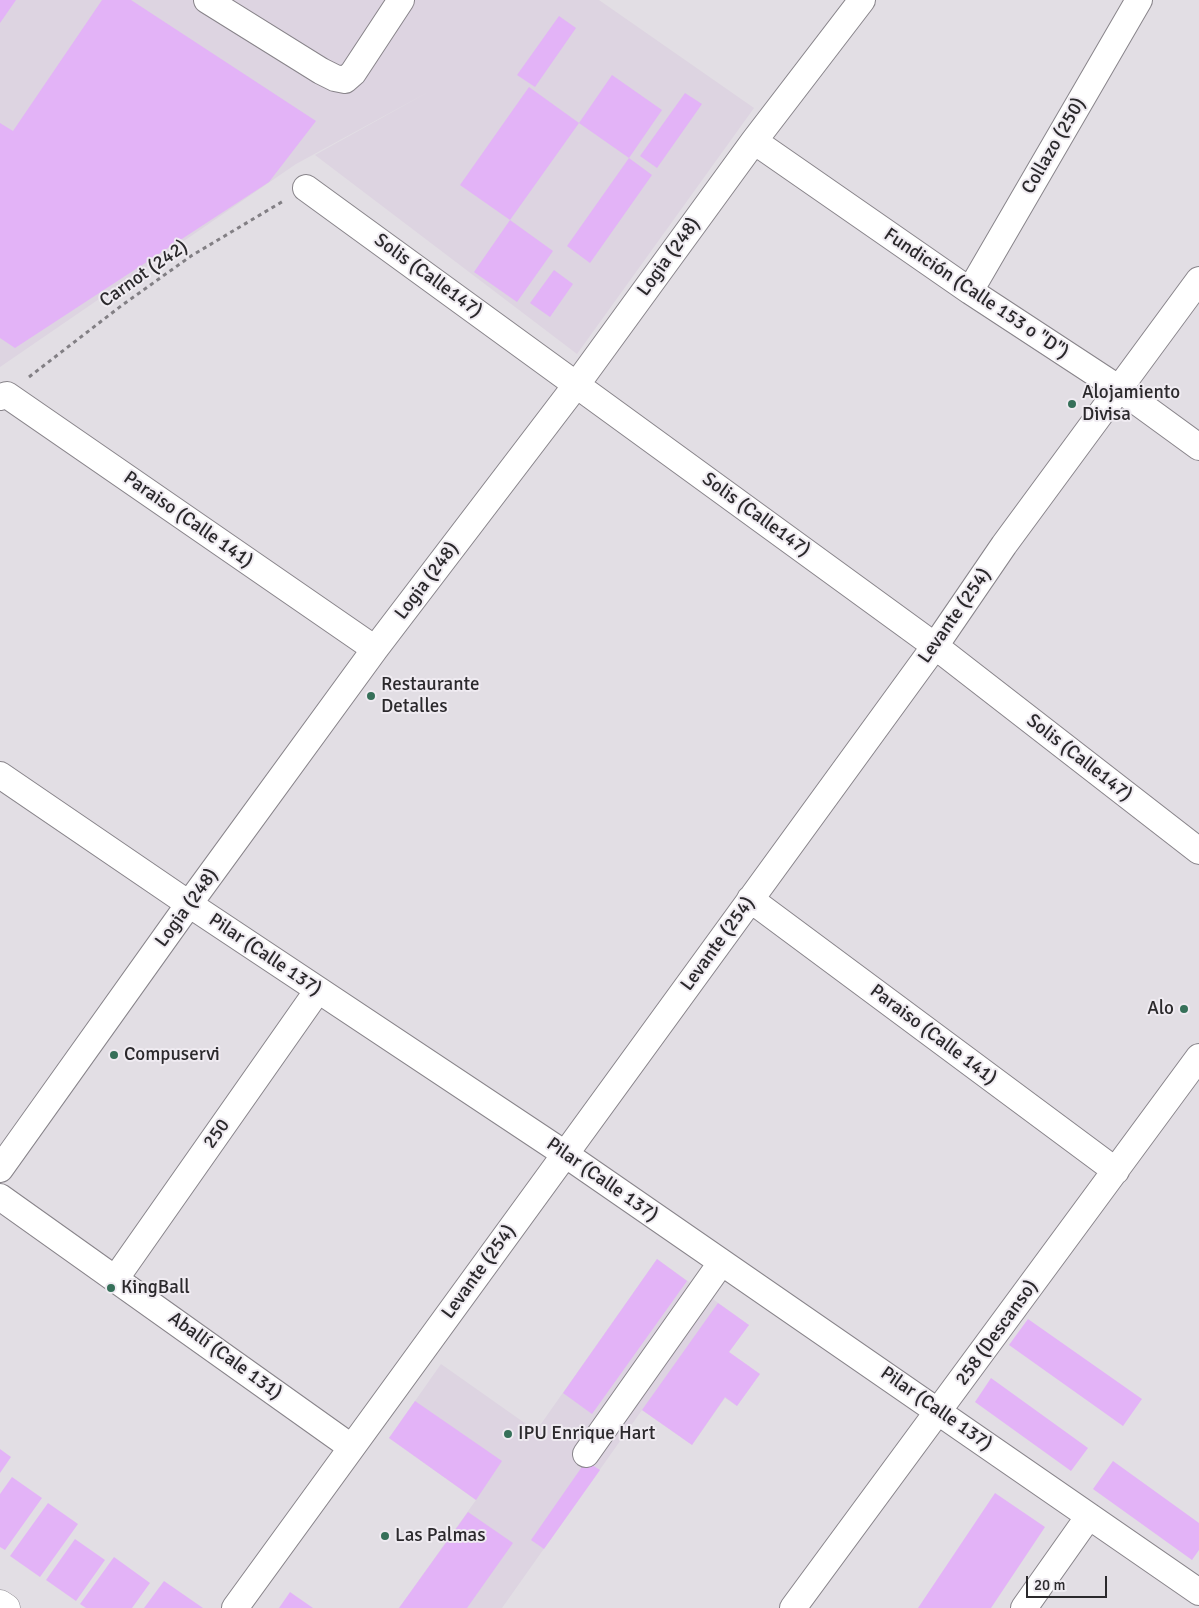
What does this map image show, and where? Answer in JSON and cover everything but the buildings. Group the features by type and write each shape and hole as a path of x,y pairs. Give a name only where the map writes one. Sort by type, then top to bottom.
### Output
{"main road":[{"path":"0,1604 6,1608"}],"street":[{"path":"207,0 321,71 335,78 346,80 353,73 401,0"},
{"name":"Logia (248)","path":"0,1169 189,904 375,649 577,384 754,141 862,0"},
{"name":"Collazo (250)","path":"970,291 1139,0"},
{"name":"Fundición (Calle 153 o \"D\")","path":"754,141 970,291 1118,388 1199,446"},
{"name":"Solis (Calle147)","path":"306,188 935,646 1199,851"},
{"name":"Levante (254)","path":"235,1608 935,646 1004,545 1199,280"},
{"name":"Paraiso (Calle 141)","path":"3,396 375,649"},
{"name":"Pilar (Calle 137)","path":"0,775 189,904 565,1154 1199,1592"},
{"name":"Paraiso (Calle 141)","path":"750,900 1116,1171"},
{"name":"250","path":"116,1278 318,990"},
{"name":"258 (Descanso)","path":"793,1608 1199,1057"},
{"name":"Aballí (Cale 131)","path":"0,1197 351,1447"},
{"path":"586,1454 721,1263"},
{"path":"1024,1608 1089,1516"}],"path":[{"name":"Carnot (242)","path":"3,396 121,306 191,256 306,188"}],"shaded area":[{"path":"0,0 599,0 754,108 577,354 315,155 430,91 296,164 0,367"},
{"name":"IPU Enrique Hart","path":"657,1259 749,1325 729,1352 760,1374 737,1406 725,1398 692,1445 642,1410 502,1608 399,1608 476,1500 389,1438 441,1364 536,1431"}],"place":[{"name":"Alojamiento Divisa","path":"1072,404"},
{"name":"Restaurante Detalles","path":"371,696"},
{"name":"Alo","path":"1184,1009"},
{"name":"Compuservi","path":"114,1055"},
{"name":"KingBall","path":"111,1288"},
{"name":"IPU Enrique Hart","path":"508,1434"},
{"name":"Las Palmas","path":"385,1536"}]}
